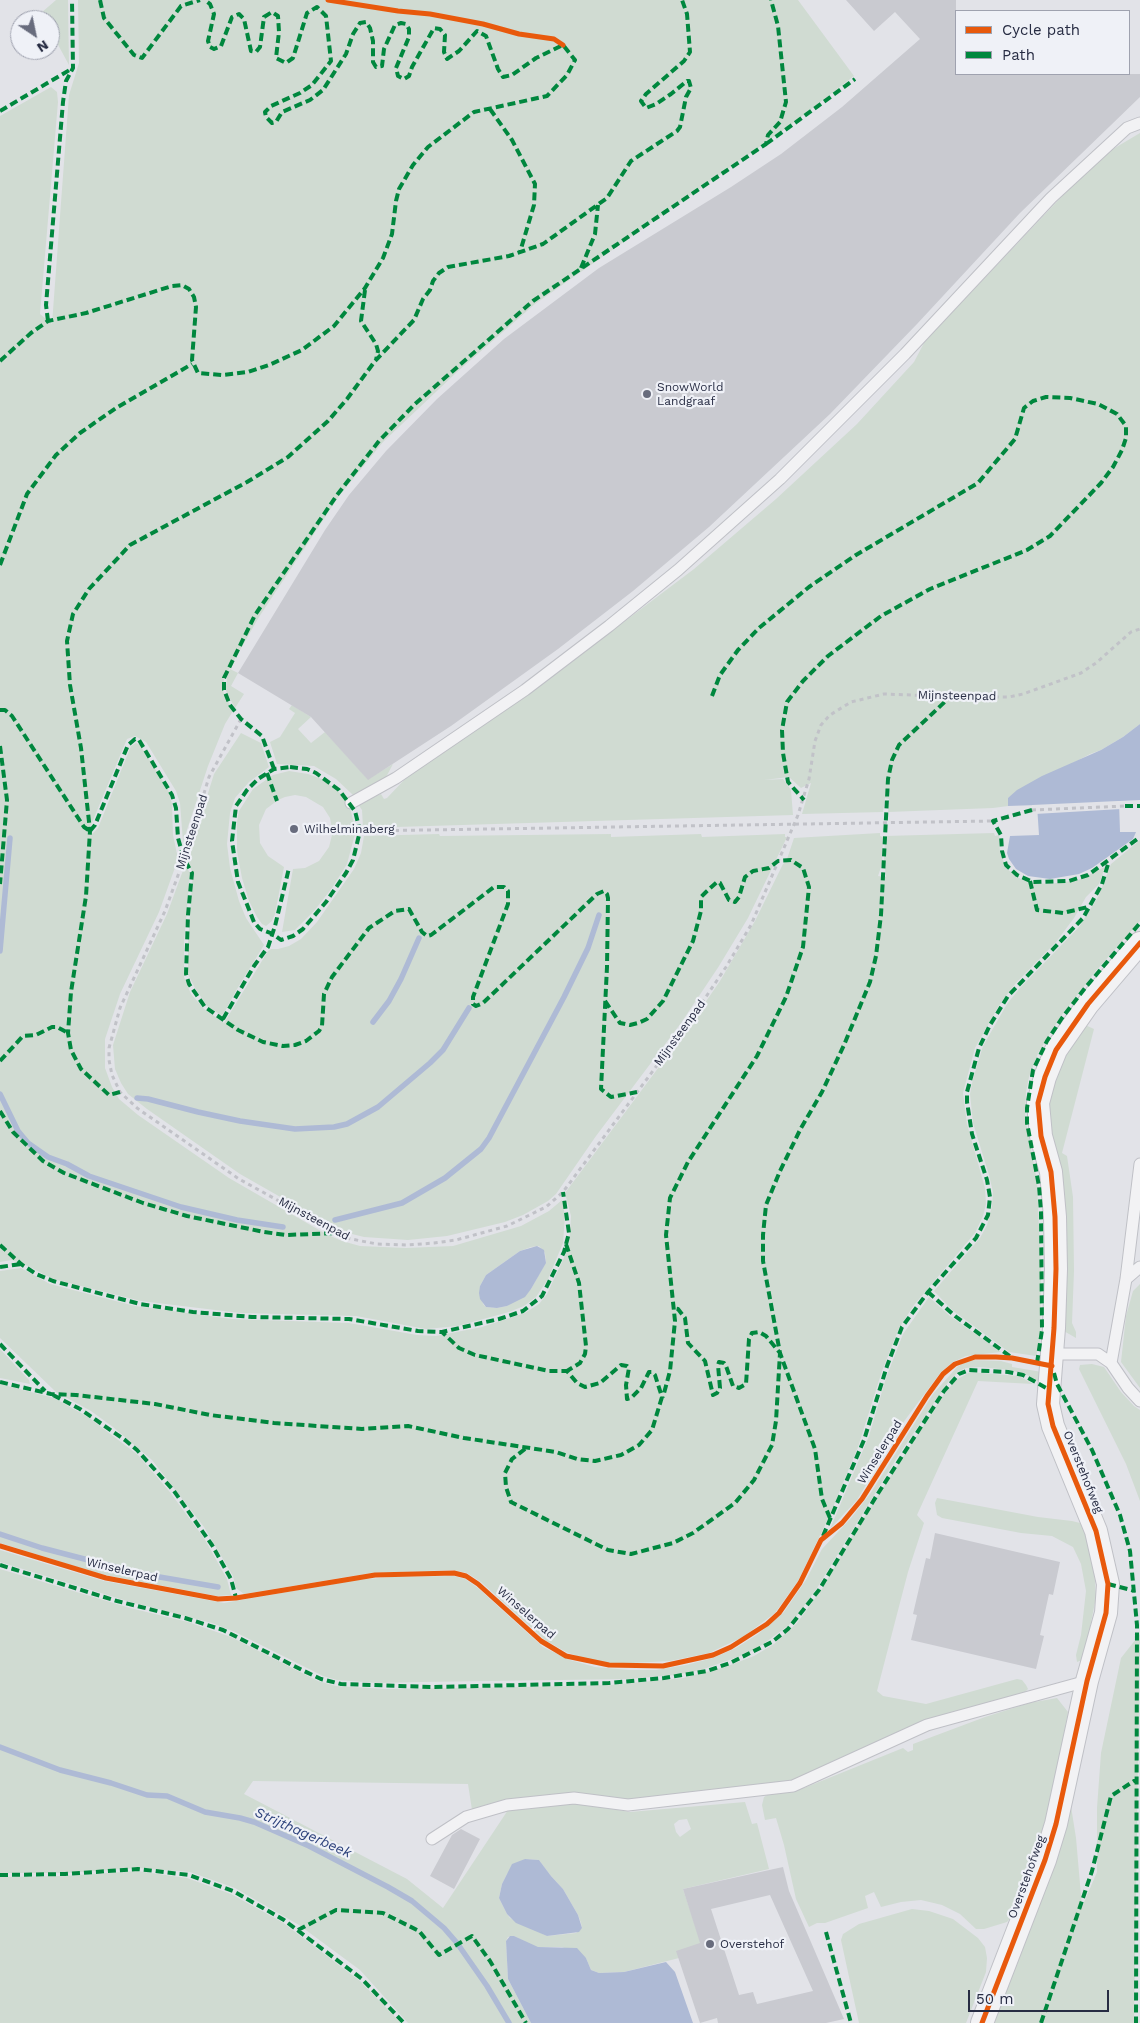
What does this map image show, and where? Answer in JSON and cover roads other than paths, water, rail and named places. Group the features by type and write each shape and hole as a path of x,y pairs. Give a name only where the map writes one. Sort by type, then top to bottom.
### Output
{"street":[{"name":"Overstehofweg","path":"982,2023 1045,1860 1056,1824 1087,1681 1106,1613 1108,1584 1096,1531 1053,1426 1048,1404 1053,1354 1056,1269 1055,1217 1050,1172 1042,1136 1038,1103 1045,1077 1056,1050 1088,1004 1140,943"}],"lane":[{"path":"350,803 404,772 525,690 678,570 780,480 905,354 1051,198 1127,128 1140,123"},
{"path":"1111,1363 1126,1279 1140,1164"},
{"path":"1126,1279 1140,1267"},
{"path":"1053,1354 1098,1354 1111,1363 1128,1388 1140,1401"},
{"path":"432,1839 466,1817 507,1804 574,1798 628,1805 793,1786 927,1725 1087,1681"}],"water":[{"path":"1140,724 1140,800 1119,801 1120,832 1136,832 1133,839 1092,868 1079,874 1050,879 1028,876 1016,869 1007,853 1010,836 1039,835 1037,805 1008,806 1008,798 1017,790 1042,776 1101,750"},
{"path":"537,1246 544,1250 546,1263 525,1297 507,1306 497,1308 486,1307 480,1299 479,1293 480,1286 486,1275 520,1251"},
{"path":"525,1859 539,1860 563,1889 578,1915 582,1928 579,1932 547,1936 516,1923 507,1914 499,1898 502,1884 512,1864"},
{"path":"510,1936 538,1947 577,1948 586,1958 591,1970 599,1973 624,1972 666,1962 675,1972 693,2023 531,2023 508,1979 506,1941"}],"waterway":[{"path":"0,951 10,838"},
{"path":"335,1220 402,1203 445,1178 481,1149 489,1138 564,997 588,948 599,915"},
{"path":"373,1022 389,1001 419,938"},
{"path":"137,1098 240,1121 295,1129 334,1127 347,1124 378,1107 430,1063 443,1050 469,1008"},
{"path":"0,1094 18,1131 28,1143 48,1157 67,1164 89,1176 181,1207 237,1220 283,1227"},
{"path":"0,1534 42,1548 142,1574 218,1587"},
{"name":"Strijthagerbeek","path":"0,1747 60,1770 111,1783 147,1795 167,1796 205,1812 254,1822 309,1846 388,1887 412,1901 444,1928 457,1943 487,1986 509,2023"}],"place":[{"name":"SnowWorld Landgraaf","path":"647,394"},
{"name":"Wilhelminaberg","path":"294,829"},
{"name":"Overstehof","path":"710,1944"}]}
